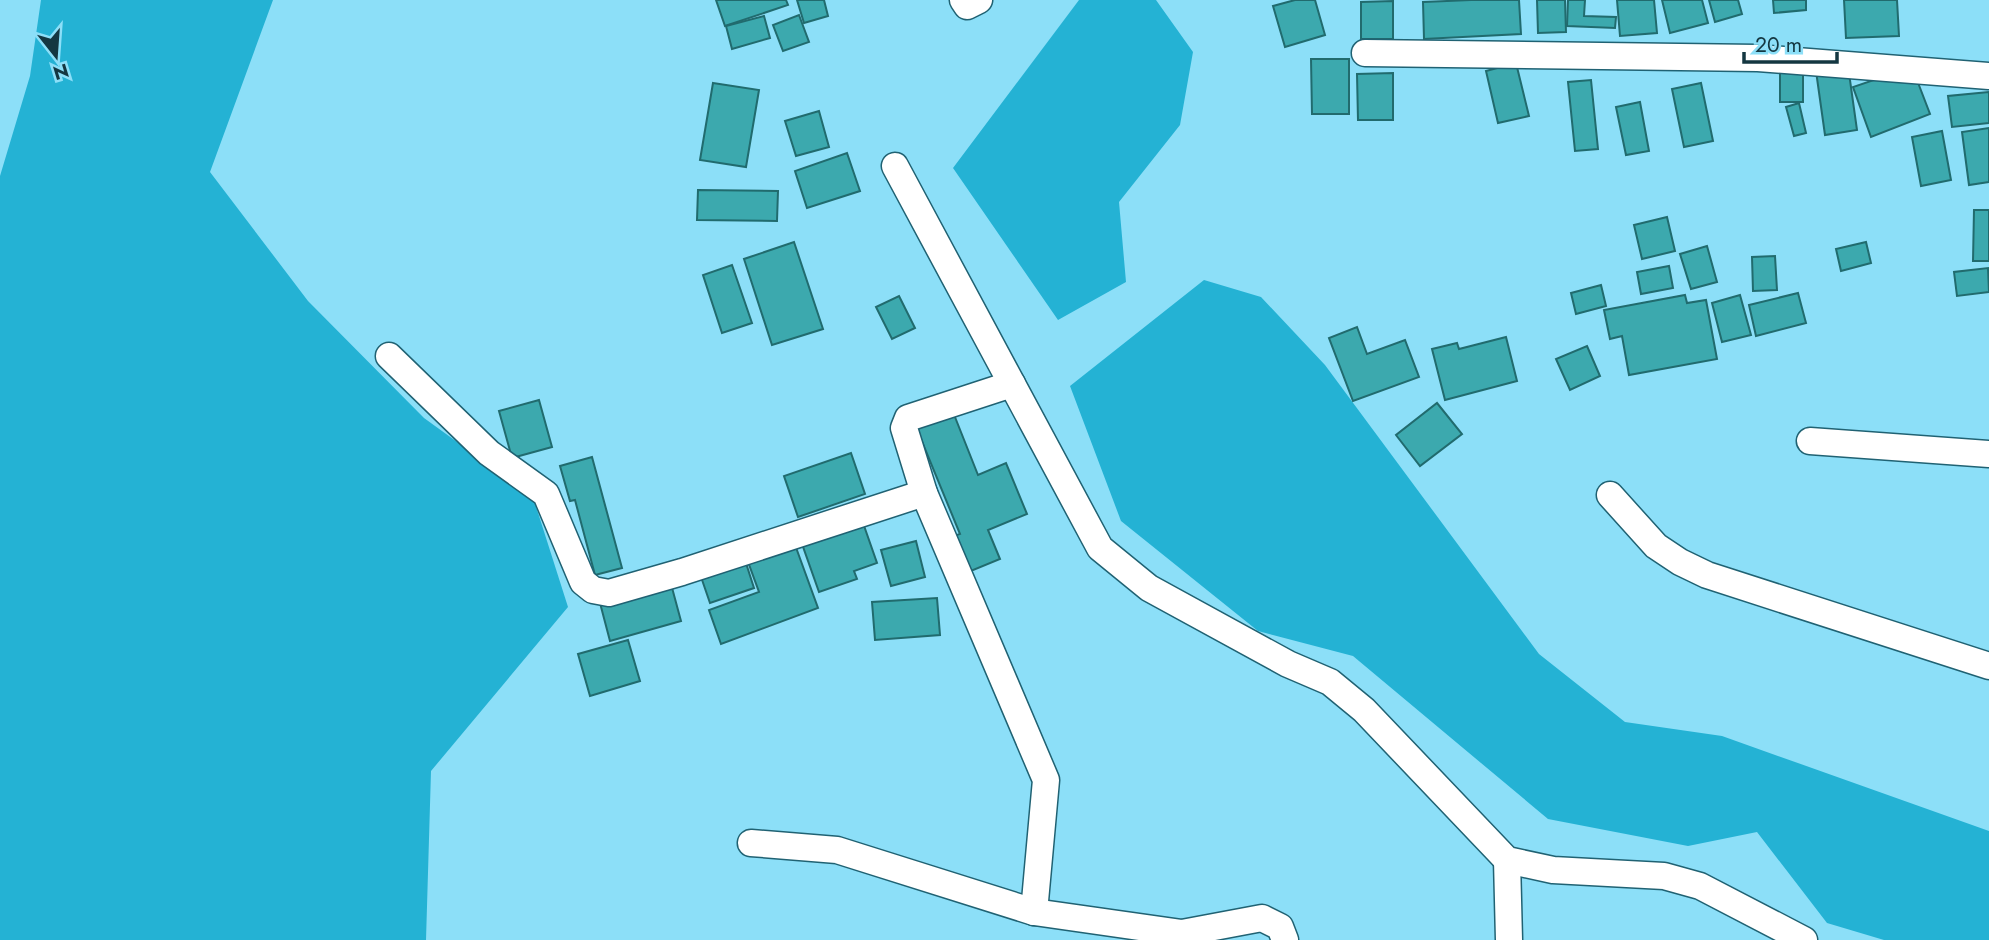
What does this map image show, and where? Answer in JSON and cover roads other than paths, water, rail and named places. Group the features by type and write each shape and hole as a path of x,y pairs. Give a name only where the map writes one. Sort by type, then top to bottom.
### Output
{"street":[{"path":"963,0 967,6 979,0"},
{"path":"1365,53 1758,58 1989,76"},
{"path":"895,166 1100,548 1149,588 1289,664 1329,682 1364,710 1507,860 1553,870 1664,876 1682,880 1700,886 1804,940"},
{"path":"389,356 489,453 546,494 583,582 593,590 609,593 682,572 924,493"},
{"path":"1012,384 908,418 904,432 924,493 1046,780 1034,912"},
{"path":"1810,441 1989,454"},
{"path":"1610,495 1656,546 1707,575 1989,666"},
{"path":"751,843 837,850 1034,912 1182,933 1262,918 1280,927 1285,940"},
{"path":"1507,860 1509,940"}],"water":[{"path":"41,0 273,0 210,172 308,301 424,418 533,497 568,607 431,771 426,940 0,940 0,176 30,76"},
{"path":"1079,0 1156,0 1193,52 1180,125 1119,202 1126,282 1058,320 953,168"},
{"path":"1204,280 1261,297 1325,365 1539,654 1625,722 1722,736 1989,831 1989,940 1884,940 1827,923 1757,832 1688,846 1548,819 1353,656 1258,631 1121,521 1070,386"}]}
